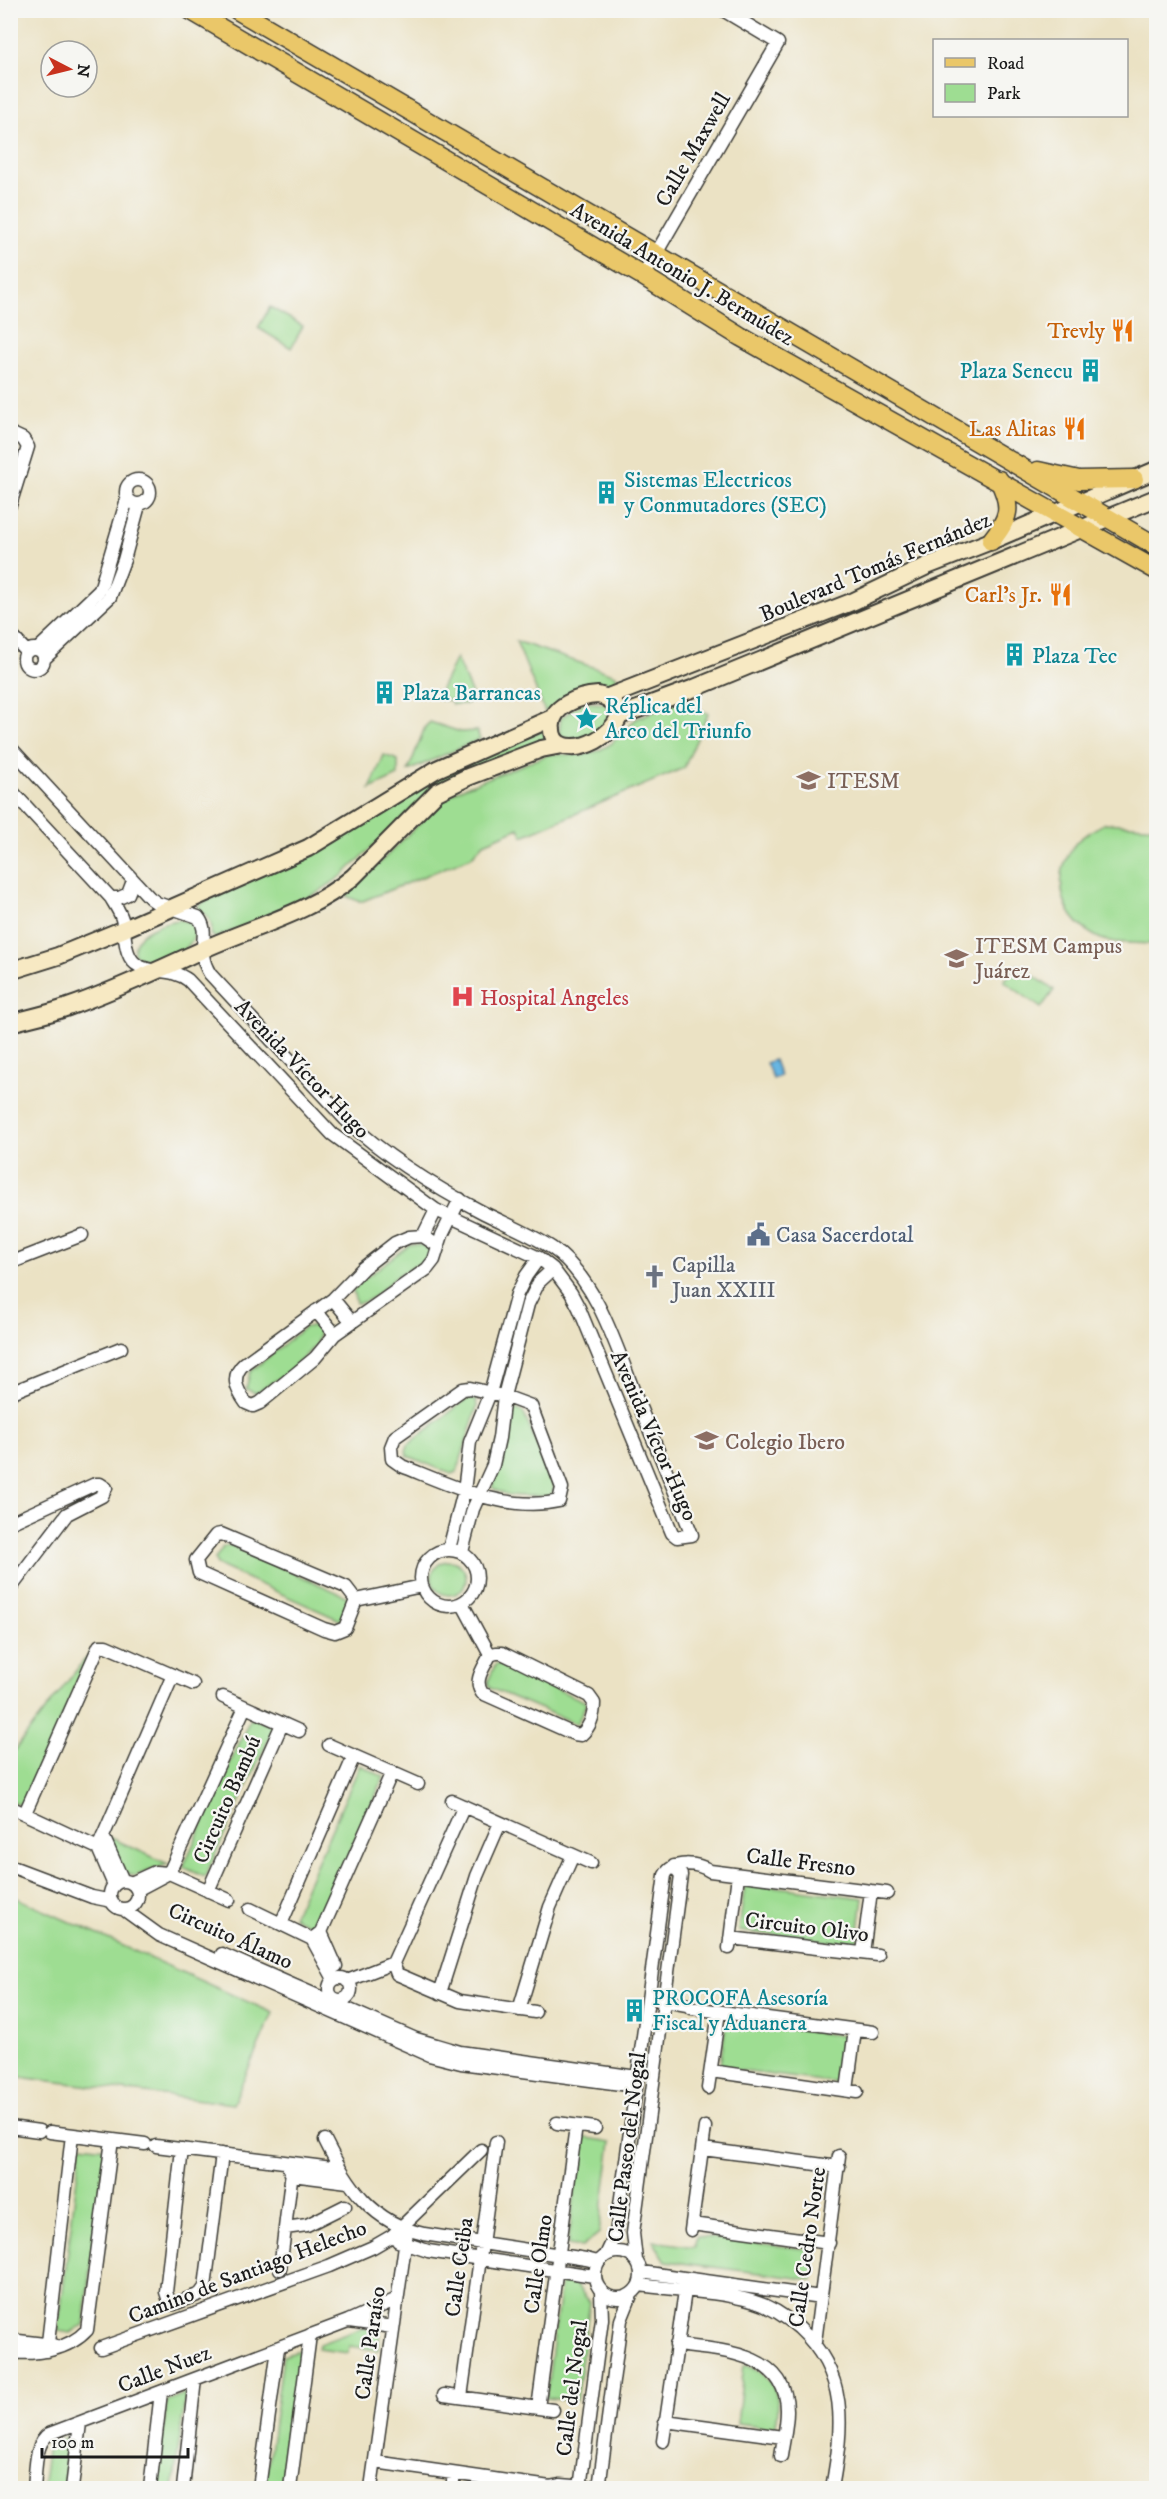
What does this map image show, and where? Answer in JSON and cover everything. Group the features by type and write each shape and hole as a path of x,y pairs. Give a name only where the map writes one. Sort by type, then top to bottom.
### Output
{"main road":[{"name":"Avenida Antonio J. Bermúdez","path":"237,10 1156,546"},
{"name":"Avenida Antonio J. Bermúdez","path":"196,12 643,276 741,337 1156,570"},
{"path":"591,247 604,226"},
{"path":"1022,468 1079,480 1147,474 1145,488 1148,493 1156,497"},
{"name":"Boulevard Tomás Fernández","path":"608,697 870,594 927,566 1147,474"},
{"path":"991,541 1008,512 1007,496 999,480"},
{"name":"Boulevard Tomás Fernández","path":"619,716 692,689 774,653 877,613 1156,497"},
{"path":"870,594 877,613"},
{"path":"10,971 58,956 124,929 318,843 437,769 552,718 576,699 598,695 608,697 617,708 619,716 611,730 593,741 581,745 562,745 541,749 468,777 437,792 341,887 298,913 202,950 67,1008 10,1023"},
{"path":"552,718 553,735 562,745"}],"street":[{"name":"Calle Maxwell","path":"643,276 777,43 723,10"},
{"path":"10,433 23,439 28,447 10,506"},
{"path":"105,594 127,499 125,490 129,483 141,480 148,485 150,493 146,501 139,505 132,504 127,499"},
{"path":"10,634 36,654 105,594 119,576 139,505"},
{"path":"10,747 133,881 157,903 192,913 202,922 204,930 202,950"},
{"path":"10,789 111,898 121,917 127,949 133,962 144,968 161,969"},
{"path":"111,898 119,898 128,894 133,881"},
{"name":"Avenida Víctor Hugo","path":"161,969 174,972 188,980 332,1134 436,1210 539,1258 553,1269 579,1308 672,1533 677,1537 692,1535 596,1301 580,1274 552,1247 460,1199 392,1157 345,1119 210,974 203,960 202,950"},
{"path":"332,1134 345,1119"},
{"path":"438,1246 423,1236 395,1243 363,1268 333,1299 239,1368 235,1382 246,1403 254,1406 260,1403 315,1358 335,1334 351,1321 421,1274 434,1260 438,1246 460,1199"},
{"path":"423,1236 436,1210"},
{"path":"10,1263 82,1235"},
{"path":"455,1550 470,1442 490,1393 511,1313 525,1276 539,1258"},
{"path":"455,1550 492,1465 499,1438 504,1396 534,1290 553,1269"},
{"path":"333,1299 351,1321"},
{"path":"579,1308 596,1301"},
{"path":"316,1311 335,1334"},
{"path":"511,1313 525,1317"},
{"path":"10,1393 121,1348"},
{"path":"599,1360 618,1353"},
{"path":"470,1388 504,1396 531,1406 562,1488 559,1501 527,1504 479,1495 402,1466 392,1459 391,1447 395,1437 463,1389 470,1388"},
{"path":"10,1523 95,1484 106,1488 102,1496 67,1514 11,1587"},
{"path":"60,1501 67,1514"},
{"path":"221,1534 346,1587 356,1600 345,1628 335,1632 199,1574 196,1560 216,1535 221,1534"},
{"path":"440,1550 455,1550 469,1557 477,1573 474,1590 462,1603 454,1606 438,1604 425,1593 422,1586 422,1568 426,1561 440,1550"},
{"path":"356,1600 422,1586"},
{"path":"462,1603 490,1655"},
{"path":"24,1813 99,1646 106,1646 193,1684"},
{"path":"502,1653 589,1696 594,1702 594,1712 586,1730 581,1735 574,1734 482,1693 478,1687 478,1680 490,1655 502,1653"},
{"path":"100,1842 173,1676"},
{"name":"Circuito Bambú","path":"223,1697 299,1731"},
{"name":"Circuito Bambú","path":"169,1873 245,1707"},
{"name":"Circuito Bambú","path":"208,1891 282,1724"},
{"path":"329,1745 418,1784"},
{"name":"Circuito Álamo","path":"280,1924 354,1756"},
{"name":"Circuito Álamo","path":"317,1935 392,1772"},
{"path":"452,1801 591,1863"},
{"path":"464,1806 394,1966 397,1974 460,2001 535,2012"},
{"path":"10,1807 100,1842 137,1899 127,1908 10,1866"},
{"path":"440,1993 477,1876 500,1823"},
{"path":"519,2010 550,1907 573,1855"},
{"name":"Calle Fresno","path":"677,1870 710,1871 887,1893"},
{"name":"Calle Paseo del Nogal","path":"602,2259 616,2234 665,1875 677,1870 678,1882 665,2004 633,2233 638,2266"},
{"name":"Circuito Bambú","path":"126,1885 169,1873 229,1900"},
{"name":"Circuito Olivo","path":"738,1875 730,1943 878,1956"},
{"path":"111,1901 110,1893 126,1885"},
{"path":"863,1953 871,1891"},
{"name":"Circuito Álamo","path":"127,1908 156,1925 323,1994 354,2012 431,2045 507,2064"},
{"name":"Circuito Álamo","path":"127,1908 159,1935 444,2060 507,2064 637,2081"},
{"name":"Circuito Álamo","path":"250,1910 280,1924 317,1935 344,1984 360,2025"},
{"path":"344,1984 337,2000 323,1994 329,1984 344,1984 394,1966"},
{"name":"Circuito Álamo","path":"301,1998 323,1994"},
{"path":"646,2002 688,2010 692,2008 873,2032"},
{"path":"708,2088 718,2012"},
{"path":"711,2071 852,2091 855,2030"},
{"path":"557,2123 595,2128"},
{"name":"Calle Olmo","path":"538,2408 576,2126"},
{"path":"10,2127 222,2154 290,2167 348,2182"},
{"path":"705,2127 692,2228 829,2243"},
{"path":"52,2347 72,2135"},
{"path":"325,2139 348,2182 399,2231 560,2255 602,2259 625,2253 638,2266 821,2297"},
{"path":"10,2352 33,2354 52,2347 83,2334 90,2321 112,2140"},
{"name":"Calle Ceiba","path":"461,2397 496,2142"},
{"path":"182,2149 165,2292 168,2302 174,2304 200,2294 205,2287 222,2154"},
{"name":"Calle Cedro Norte","path":"702,2149 839,2161 815,2343"},
{"name":"Camino de Santiago Helecho","path":"100,2348 363,2252 399,2231 481,2150"},
{"path":"290,2167 340,2169"},
{"path":"280,2269 290,2167"},
{"path":"285,2228 307,2225 345,2206"},
{"name":"Calle Paraíso","path":"371,2488 405,2245 399,2231"},
{"path":"405,2245 594,2276"},
{"path":"602,2259 594,2276 601,2292 616,2299 635,2290 685,2291 740,2298 765,2305 791,2321 815,2343 834,2378 840,2404 840,2425 832,2488"},
{"path":"635,2290 638,2266"},
{"name":"Calle del Nogal","path":"598,2488 621,2320 635,2290"},
{"path":"663,2441 685,2291"},
{"name":"Calle del Nogal","path":"580,2488 602,2319 601,2292"},
{"name":"Calle Nuez","path":"34,2488 39,2447 43,2438 348,2321 397,2299"},
{"name":"Calle Nuez","path":"348,2321 393,2327"},
{"path":"290,2488 310,2335"},
{"path":"10,2340 52,2347"},
{"path":"676,2345 734,2352 761,2363 778,2382 786,2400 781,2456"},
{"path":"259,2488 278,2348"},
{"path":"183,2488 195,2379"},
{"path":"150,2488 161,2392"},
{"path":"444,2395 553,2410"},
{"path":"665,2421 783,2437"},
{"path":"72,2488 80,2423"},
{"path":"375,2462 529,2486 551,2488 561,2485 598,2488"},
{"path":"452,2488 454,2474"}],"green space":[{"path":"270,307 303,326 291,348 258,328"},
{"path":"516,641 616,675 617,680 608,684 575,690 545,712"},
{"path":"456,658 474,699 466,704 452,704 450,700 440,700 438,695"},
{"path":"687,700 708,714 684,768 523,836 519,828 484,843 471,857 363,901 346,896 445,798 458,790 550,754 583,755 598,751 611,744 636,719 663,707"},
{"path":"583,702 606,704 610,715 604,729 589,736 572,739 559,734 561,718"},
{"path":"430,722 461,732 477,731 480,739 408,771 425,727"},
{"path":"545,729 547,739 447,781 432,790 343,875 317,893 216,938 211,935 212,927 209,920 198,909 198,905 428,781"},
{"path":"384,755 398,760 398,776 370,789"},
{"path":"1105,823 1156,827 1156,944 1106,941 1088,931 1069,911 1062,885 1067,858 1078,841"},
{"path":"180,920 195,927 194,936 189,945 181,952 162,960 151,961 134,953 135,945 143,933 165,923"},
{"path":"1018,965 1054,990 1041,1008 1004,981"},
{"path":"410,1244 422,1245 430,1250 429,1258 402,1273 374,1297 356,1303 353,1291 359,1283"},
{"path":"316,1326 320,1331 316,1344 289,1372 256,1393 246,1389 250,1372 305,1327"},
{"path":"468,1398 476,1400 477,1407 457,1472 451,1474 408,1456 406,1451 408,1445"},
{"path":"515,1409 523,1412 554,1485 553,1492 549,1496 511,1495 492,1487 502,1453 508,1414"},
{"path":"231,1545 350,1598 351,1602 342,1621 217,1565 215,1559 223,1547"},
{"path":"449,1561 461,1566 466,1578 461,1590 449,1595 437,1590 432,1578 437,1566"},
{"path":"92,1650 22,1806 11,1801 10,1756"},
{"path":"500,1664 584,1701 586,1704 577,1724 490,1688 488,1682 495,1665"},
{"path":"251,1717 274,1727 205,1877 183,1867"},
{"path":"360,1765 384,1777 315,1928 293,1917"},
{"path":"109,1837 168,1864 135,1876 124,1873"},
{"path":"745,1883 863,1898 857,1945 739,1931"},
{"path":"14,1897 273,2013 233,2104 11,2076 10,1906"},
{"path":"732,2021 843,2036 846,2039 841,2080 838,2083 725,2069 720,2065 726,2024"},
{"path":"582,2137 611,2142 599,2233 582,2247 568,2245"},
{"path":"81,2145 106,2148 84,2325 70,2333 58,2331"},
{"path":"696,2236 815,2250 813,2280 666,2261 653,2241 695,2247"},
{"path":"561,2283 575,2284 590,2302 576,2401 546,2398"},
{"path":"362,2328 380,2331 378,2350 349,2346 348,2353 318,2349 319,2344"},
{"path":"303,2349 284,2488 265,2488 283,2356"},
{"path":"744,2365 763,2374 774,2389 778,2407 775,2428 737,2423"},
{"path":"186,2393 173,2488 156,2488 167,2401"},
{"path":"69,2436 63,2488 42,2488 48,2445"}],"water":[{"path":"774,1060 780,1076 773,1079 766,1063"}],"place":[{"name":"Trevly","path":"1123,330"},
{"name":"Plaza Senecu","path":"1091,370"},
{"name":"Las Alitas","path":"1074,428"},
{"name":"Sistemas Electricos y Conmutadores (SEC)","path":"606,492"},
{"name":"Carl's Jr.","path":"1060,594"},
{"name":"Plaza Tec","path":"1014,655"},
{"name":"Plaza Barrancas","path":"384,692"},
{"name":"Réplica del Arco del Triunfo","path":"587,718"},
{"name":"ITESM","path":"809,780"},
{"name":"ITESM Campus Juárez","path":"957,958"},
{"name":"Hospital Angeles","path":"462,997"},
{"name":"Casa Sacerdotal","path":"758,1234"},
{"name":"Capilla Juan XXIII","path":"654,1277"},
{"name":"Colegio Ibero","path":"707,1441"},
{"name":"PROCOFA Asesoría Fiscal y Aduanera","path":"634,2010"}]}
